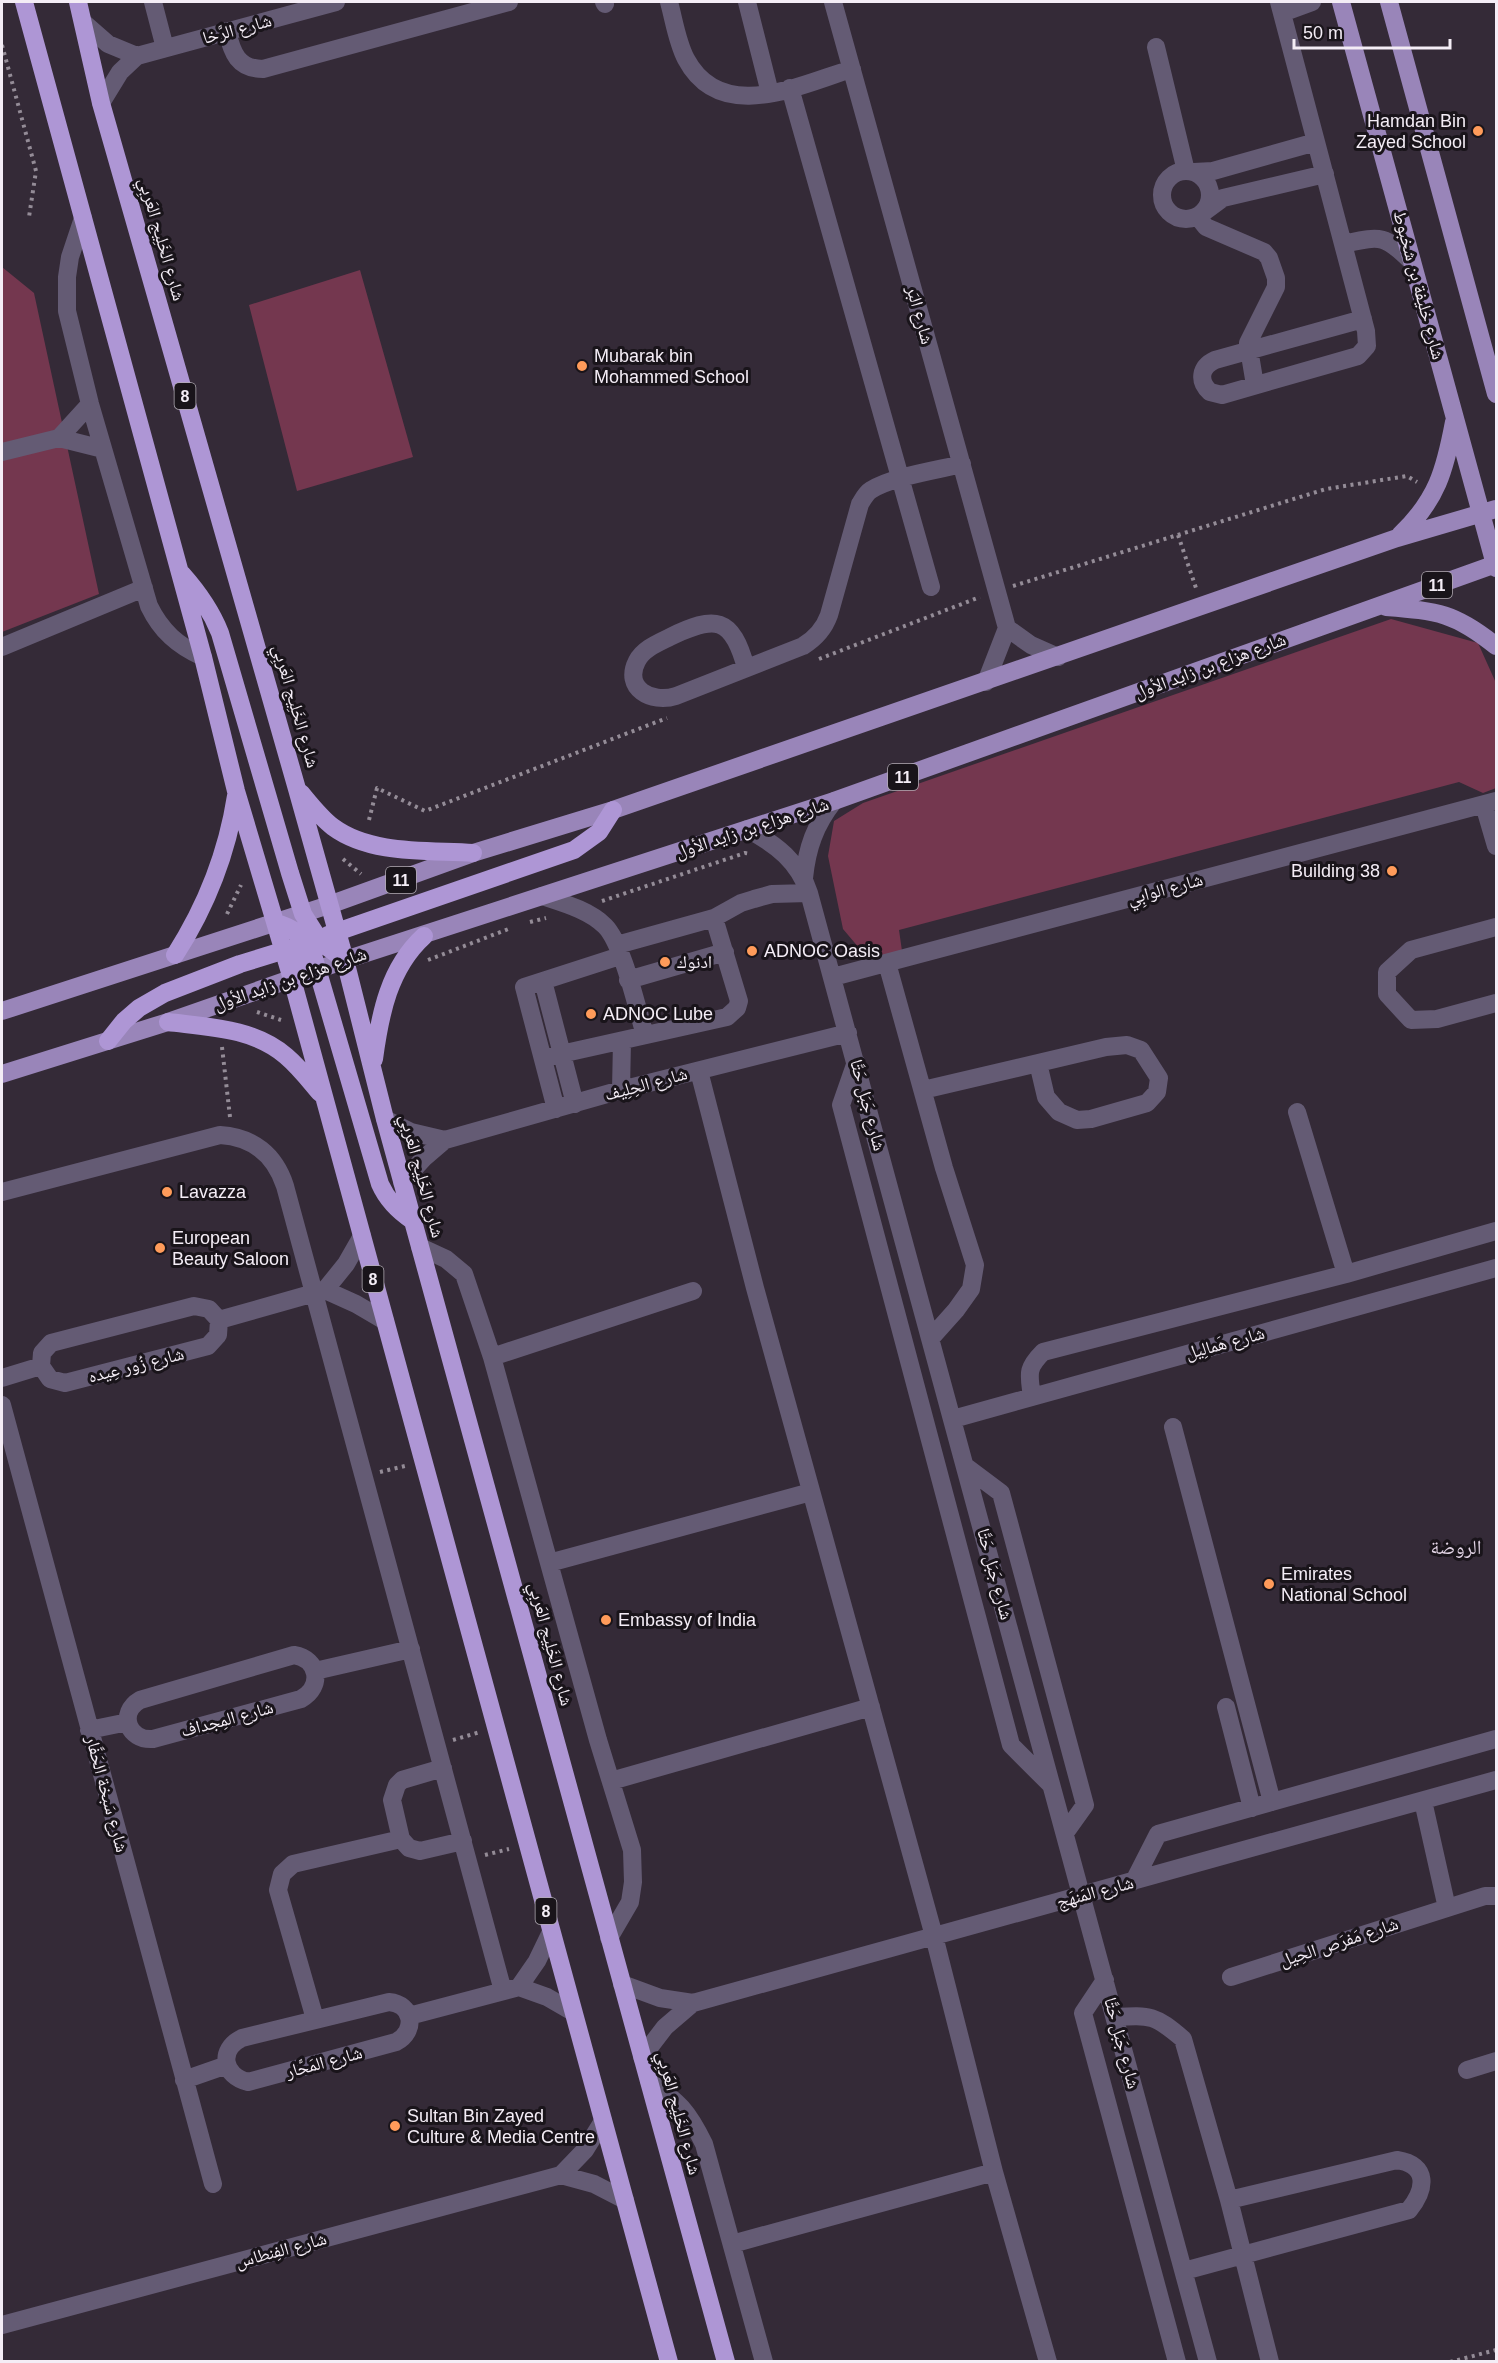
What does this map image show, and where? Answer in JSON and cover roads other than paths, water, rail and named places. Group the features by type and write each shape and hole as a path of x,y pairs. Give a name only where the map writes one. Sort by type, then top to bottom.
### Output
{"highway":[{"name":"8","path":"24,2 203,657 237,791 292,979 669,2361"},
{"name":"شارع الخَلِيج العَربِي","path":"78,2 101,102 345,960 402,1182 726,2361"},
{"path":"180,572 212,613 220,633 303,914 314,942 318,969 380,1184 385,1195 397,1209 413,1221"},
{"path":"297,789 323,819 348,836 381,846 473,853"},
{"path":"175,955 197,918 212,886 228,839 237,791"},
{"path":"108,1041 124,1021 152,1000 240,964 314,942 336,930 574,850 599,832 613,810"},
{"path":"292,979 296,968 324,927 329,905"},
{"path":"276,923 288,927 345,960"},
{"path":"373,1067 376,1040 389,987 403,959 424,936"},
{"path":"168,1022 220,1028 250,1036 285,1054 324,1097"}],"main road":[{"name":"شارع خليفة بن شخبوط","path":"1341,2 1455,417 1489,511 1496,566"},
{"path":"1389,2 1497,394"},
{"path":"1397,538 1418,518 1435,492 1446,465 1455,417"},
{"name":"11","path":"2,1011 303,914 473,853 613,810 1397,538 1489,511"},
{"name":"شارع هزاع بن زايد الأول","path":"2,1074 168,1022 345,960 834,801 1496,566"},
{"path":"1378,606 1431,610 1451,616 1497,646"}],"street":[{"path":"153,2 165,48"},
{"name":"شارع الرَّخا","path":"137,56 336,2"},
{"path":"227,31 231,48 239,62 246,67 263,69 508,2"},
{"path":"669,2 686,59 704,82 716,89 750,97 790,88 852,69"},
{"path":"747,2 770,93"},
{"name":"شارع البَر","path":"833,2 1007,628"},
{"path":"1312,2 1281,7 1363,319 1368,341 1364,352 1358,356 1222,395 1210,392 1202,382 1203,371 1210,362 1363,319"},
{"path":"84,23 108,44 137,56 120,72 101,102"},
{"path":"1156,47 1190,172 1206,182 1210,189 1208,205 1201,214"},
{"path":"790,88 931,587"},
{"path":"1316,142 1213,171 1178,172 1166,182 1163,190 1164,205 1175,217 1182,219 1201,214 1223,198 1325,174"},
{"path":"1201,214 1206,227 1259,249 1269,258 1276,287 1249,337 1248,351 1255,385"},
{"path":"83,218 70,257 66,294 67,310 90,404 149,606 162,628 180,645 203,657"},
{"path":"1343,244 1379,238 1396,245 1412,262"},
{"path":"59,438 90,404"},
{"path":"2,452 59,438 103,449"},
{"path":"746,668 740,647 730,632 714,624 705,623 652,646 643,653 634,669 634,677 643,693 659,700 676,696 803,646 822,631 829,615 863,498 872,489 962,464"},
{"path":"2,647 144,588"},
{"path":"986,682 1007,628 1031,645 1058,657"},
{"name":"شارع جَبَل حَتَّا","path":"834,801 821,818 812,837 806,856 807,885 1208,2361"},
{"path":"1490,803 1497,846"},
{"name":"شارع الوابِي","path":"833,977 1490,803"},
{"name":"شارع جَبَل حَتَّا","path":"747,829 780,849 807,885"},
{"path":"556,1109 524,987 714,918 741,903 807,885"},
{"path":"542,897 591,915 606,926 619,951 645,1035"},
{"path":"543,1058 727,1017 737,1008 739,1001 714,918"},
{"path":"1497,927 1411,950 1387,972 1387,994 1411,1020 1437,1019 1497,1003"},
{"path":"628,980 724,952"},
{"path":"887,963 975,1265 971,1289 931,1338"},
{"path":"543,981 575,1104"},
{"name":"شارع الحِلِيف","path":"402,1182 445,1140 621,1090 848,1032"},
{"path":"621,1090 622,1041"},
{"path":"923,1090 1106,1047 1127,1045 1141,1050 1152,1064 1159,1078 1157,1092 1147,1104 1091,1119 1077,1120 1059,1112 1046,1097 1038,1063"},
{"path":"856,1062 841,1105 1011,1745 1052,1785"},
{"path":"699,1071 755,1288 934,1936 994,2172 1048,2361"},
{"path":"1297,1112 1346,1274"},
{"name":"شارع الحِلِيف","path":"385,1119 411,1132 445,1140"},
{"path":"2,1192 207,1137 232,1136 256,1145 275,1163 281,1174 320,1291 364,1476 462,1841 511,1989"},
{"path":"1032,1396 1029,1373 1032,1363 1043,1352 1346,1274 1497,1231"},
{"path":"2,1378 41,1366 42,1353 51,1343 58,1341 194,1306 209,1309 219,1320 320,1291 346,1264 362,1236"},
{"path":"420,1247 446,1259 464,1274 492,1357 632,1850 633,1882 630,1902 609,1938"},
{"name":"شارع هَمالِيل","path":"952,1419 1497,1268"},
{"path":"320,1291 356,1304 385,1321"},
{"path":"492,1357 693,1291"},
{"name":"شارع زُور عِيده","path":"41,1366 50,1379 65,1383 201,1348 208,1346 218,1335 219,1320"},
{"name":"شارع سَبخة الحَفَّار","path":"2,1405 213,2184"},
{"path":"1173,1427 1272,1802"},
{"path":"966,1466 1001,1493 1085,1805 1065,1833"},
{"name":"شارع الخَلِيج العَربِي","path":"549,1563 811,1492"},
{"path":"89,1730 128,1722 130,1709 140,1700 287,1656 301,1656 315,1671 411,1649"},
{"name":"شارع المِجداف","path":"128,1722 134,1734 146,1740 301,1699 307,1696 315,1685 315,1671"},
{"path":"611,1782 871,1707"},
{"path":"1226,1707 1252,1808"},
{"path":"1134,1881 1158,1834 1497,1739"},
{"path":"443,1768 402,1780 397,1785 392,1800 401,1839 409,1848 420,1851 462,1841"},
{"name":"شارع المَنهَج","path":"622,1984 660,1998 693,2003 1497,1780"},
{"path":"1423,1801 1448,1908"},
{"path":"315,2019 278,1890 282,1874 293,1864 401,1839"},
{"name":"شارع مَفرَص الحِيل","path":"1231,1977 1485,1896 1497,1896"},
{"path":"511,1989 537,1961 551,1932"},
{"path":"1105,1980 1083,2013 1177,2361"},
{"path":"184,2080 227,2065 227,2051 236,2041 388,2002 401,2005 409,2016 511,1989 547,1997 573,2012"},
{"name":"شارع المَنهَج","path":"642,2056 665,2027 693,2003"},
{"name":"شارع المَحَّار","path":"227,2065 234,2077 248,2082 277,2075 396,2042 407,2035 410,2029 409,2016"},
{"path":"1115,2017 1146,2016 1165,2024 1183,2039 1229,2200 1270,2361"},
{"path":"1467,2070 1497,2061"},
{"path":"649,2081 675,2099 692,2120 704,2144 764,2361"},
{"path":"603,2121 585,2150 561,2175 594,2184 625,2200"},
{"path":"1184,2271 1243,2253 1409,2210 1420,2195 1423,2185 1419,2171 1409,2162 1397,2160 1229,2200"},
{"path":"732,2244 994,2172"},
{"name":"شارع الفِنطاس","path":"2,2325 561,2175"},
{"path":"1165,2317 1194,2310"}],"place":[{"name":"Hamdan Bin Zayed School","path":"1478,131"},
{"name":"Mubarak bin Mohammed School","path":"582,366"},
{"name":"Building 38","path":"1392,871"},
{"name":"ADNOC Oasis","path":"752,951"},
{"name":"ادنوك","path":"665,962"},
{"name":"ADNOC Lube","path":"591,1014"},
{"name":"Lavazza","path":"167,1192"},
{"name":"European Beauty Saloon","path":"160,1248"},
{"name":"Emirates National School","path":"1269,1584"},
{"name":"Embassy of India","path":"606,1620"},
{"name":"Sultan Bin Zayed Culture & Media Centre","path":"395,2126"}],"district":[{"name":"الروضة","path":"1456,1547"}]}
